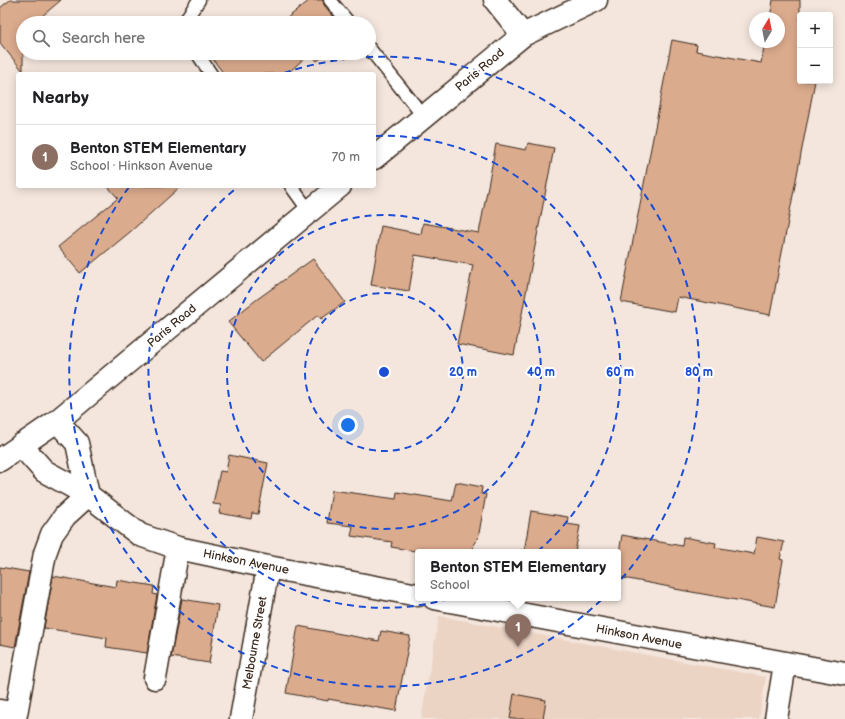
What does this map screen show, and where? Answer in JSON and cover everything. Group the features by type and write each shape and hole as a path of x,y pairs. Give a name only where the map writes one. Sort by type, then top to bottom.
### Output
{"street":[{"path":"495,0 523,35"},
{"name":"Paris Road","path":"376,156 523,35 596,0"},
{"name":"Paris Road","path":"0,460 57,421 338,188"},
{"path":"0,711 16,714 45,553 52,534 65,516 88,495 78,443 57,421"},
{"name":"Hinkson Avenue","path":"21,445 44,471 88,495 140,535 178,548 268,567 415,594"},
{"path":"155,678 178,548"},
{"name":"Melbourne Street","path":"242,719 268,567"},
{"name":"Hinkson Avenue","path":"450,601 845,674"},
{"path":"776,719 785,664"}],"lane":[{"path":"188,16 199,0"},
{"path":"330,0 343,16"},
{"path":"376,57 424,116"},
{"path":"202,60 210,72"},
{"path":"293,188 310,211"}],"shaded area":[{"path":"439,616 766,677 759,719 421,719"}],"building":[{"path":"10,0 61,0 42,16 16,16 16,60 23,60 23,71 0,43 0,8"},
{"path":"310,0 323,0 324,5 333,16 290,16"},
{"path":"773,0 800,0 800,12 797,12 797,84 814,84 770,315 678,297 675,312 621,302 672,40 697,45 696,51 761,63 764,48 785,48 785,12 771,12"},
{"path":"213,60 302,60 289,72 222,72"},
{"path":"528,143 554,148 514,355 457,344 473,265 415,255 409,291 371,285 381,226 421,234 423,223 479,233 496,144 526,150"},
{"path":"109,188 179,188 130,232 80,273 58,247 118,198"},
{"path":"313,259 345,302 321,319 318,315 261,362 228,322"},
{"path":"229,455 268,463 258,514 252,513 251,519 219,513 221,505 213,504 220,471 226,472"},
{"path":"456,482 482,487 481,494 486,494 478,539 474,543 473,549 415,549 415,551 391,547 392,542 351,536 353,526 327,523 332,490 396,499 397,492 452,501"},
{"path":"531,511 568,517 567,524 580,526 576,549 525,549"},
{"path":"622,535 682,546 683,537 716,543 715,547 754,554 757,537 784,542 780,559 783,560 775,607 621,578 621,549 620,549"},
{"path":"0,567 29,572 15,647 0,644"},
{"path":"53,576 116,587 117,580 154,586 153,594 157,595 147,653 106,647 107,638 44,628"},
{"path":"182,599 218,605 209,663 171,657"},
{"path":"298,626 379,641 381,631 410,636 396,711 286,693"},
{"path":"514,694 546,700 543,719 510,719"}],"place":[{"name":"Benton STEM Elementary","path":"518,647"}]}
